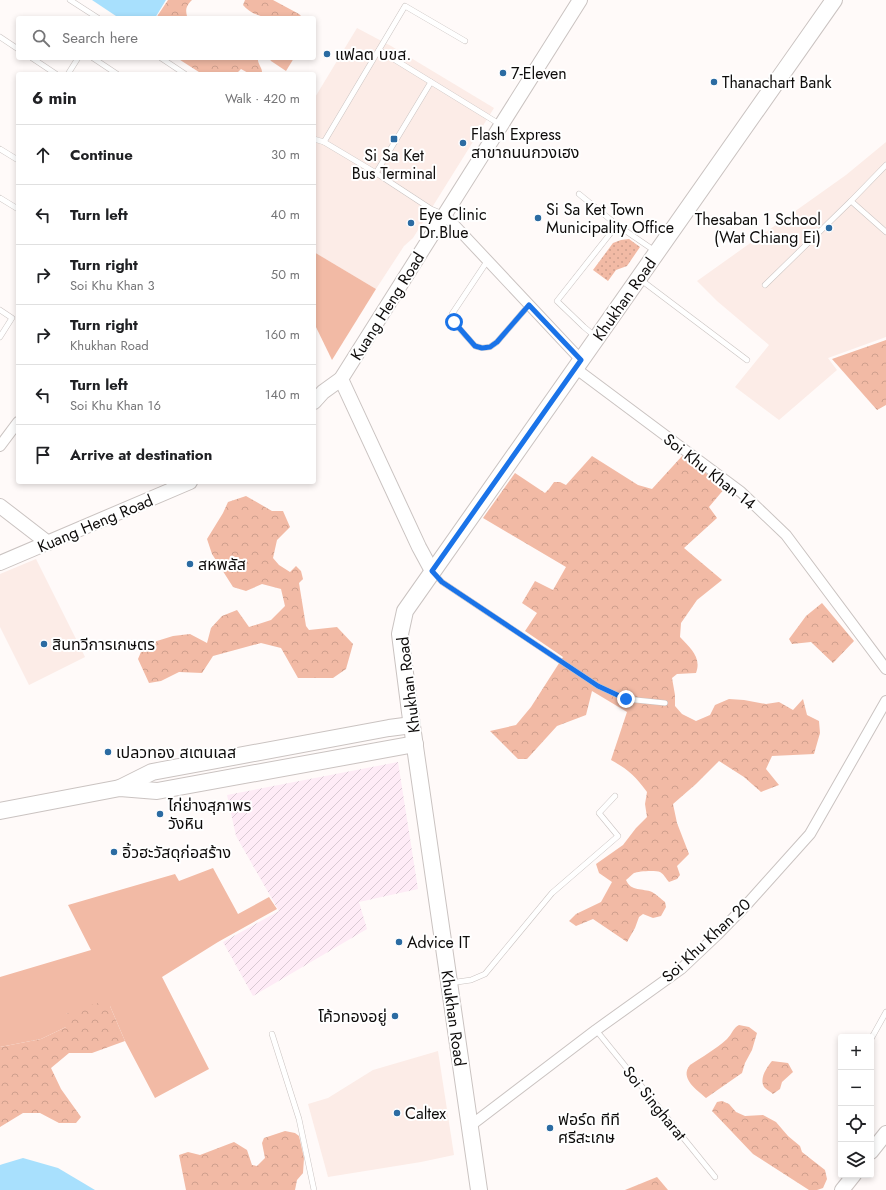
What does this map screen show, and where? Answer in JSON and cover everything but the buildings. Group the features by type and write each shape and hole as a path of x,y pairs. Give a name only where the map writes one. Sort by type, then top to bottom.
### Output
{"main road":[{"name":"Khukhan Road","path":"479,1190 400,634 405,611 834,0"},
{"path":"120,788 152,772 412,725"},
{"path":"0,810 120,788 156,791 415,744"}],"street":[{"name":"Kuang Heng Road","path":"316,400 323,392 341,379 580,0"},
{"name":"Soi Khu Khan 14","path":"444,214 529,305 578,364 741,492 786,536 886,669"},
{"path":"341,379 419,547 432,571"},
{"path":"0,446 16,425"},
{"name":"Kuang Heng Road","path":"0,563 185,484"},
{"path":"0,506 48,543"},
{"name":"Soi Khu Khan 20","path":"470,1126 596,1030 681,969 717,935 810,834 886,702"},
{"path":"874,1148 886,1133"},
{"path":"842,1190 852,1178"}],"lane":[{"path":"70,0 95,16"},
{"path":"324,142 405,6 465,41"},
{"path":"0,37 16,48"},
{"path":"379,50 501,125"},
{"path":"35,60 53,72"},
{"path":"69,72 77,60"},
{"path":"95,60 114,72"},
{"path":"164,60 182,72"},
{"path":"376,173 431,82"},
{"path":"316,140 324,142 376,173 431,209 444,214"},
{"path":"0,149 16,159"},
{"path":"765,285 886,166"},
{"path":"579,194 617,225 657,252"},
{"path":"0,198 16,208"},
{"path":"851,201 886,232"},
{"path":"596,338 557,301 617,225"},
{"path":"488,260 452,314 451,319 475,346 482,348 490,347 497,342 529,305"},
{"path":"639,278 747,360"},
{"path":"0,310 12,318 0,337"},
{"path":"432,571 442,582 598,686 626,699 665,704"},
{"path":"449,983 471,980 485,974 552,893 618,836 599,813 615,796"},
{"path":"874,1034 886,1012"},
{"name":"Soi Singharat","path":"596,1030 715,1177"},
{"path":"272,1034 298,1120 314,1190"}],"shaded area":[{"name":"Si Sa Ket Bus Terminal","path":"357,28 391,46 494,108 413,238 404,246 376,289 316,253 316,96"},
{"name":"Thesaban 1 School (Wat Chiang Ei)","path":"886,142 886,337 828,358 837,370 779,420 735,387 769,345 717,301 697,281 846,175"},
{"path":"36,559 85,657 29,685 0,627 0,574"},
{"path":"398,762 418,889 359,902 367,929 253,996 223,942 279,911 236,836 227,795"},
{"path":"438,1051 454,1155 421,1162 328,1177 308,1104 328,1098 373,1070"}],"green space":[{"path":"168,0 192,0 186,9 187,16 157,16"},
{"path":"245,0 273,0 301,16 260,16 243,5"},
{"path":"180,60 258,60 262,70 262,72 246,72 241,69 238,72 199,72"},
{"path":"270,60 293,60 286,71"},
{"path":"629,239 640,247 627,266 616,270 608,281 593,270 613,243"},
{"path":"316,253 376,289 332,360 316,327"},
{"path":"886,340 886,405 877,410 832,359"},
{"path":"683,455 725,488 709,507 717,518 684,548 722,580 697,600 681,623 680,637 694,653 697,667 696,673 677,674 672,678 675,706 682,714 696,721 710,715 715,705 729,699 766,704 779,702 793,710 803,699 807,715 819,721 820,733 814,754 772,756 766,769 779,785 761,792 744,777 719,761 673,804 677,823 689,854 677,866 680,875 677,879 669,882 660,872 651,871 634,873 626,880 628,884 634,888 654,893 665,902 666,907 661,916 653,918 643,914 639,917 627,942 593,919 576,926 569,921 576,914 601,902 612,882 599,873 596,864 623,845 647,817 645,804 647,792 631,774 611,760 627,712 592,691 586,715 557,726 527,759 518,759 490,731 516,725 531,707 563,657 525,631 537,613 522,603 535,581 553,590 566,567 483,518 515,473 545,493 554,482 560,482 566,485 592,456 638,485 652,489"},
{"path":"246,496 272,511 283,511 290,527 277,540 273,558 279,565 290,572 296,566 301,571 303,579 299,583 306,626 309,630 337,627 353,644 346,669 333,678 298,678 281,648 261,643 213,656 202,673 179,672 161,681 149,683 138,659 144,645 173,636 190,634 207,643 211,628 222,616 237,610 249,627 271,620 285,606 281,589 262,584 246,591 233,587 212,554 207,539 228,502"},
{"path":"822,603 854,641 833,663 811,642 792,644 789,639 806,616"},
{"path":"213,868 238,914 269,897 277,909 218,942 162,977 209,1069 155,1098 125,1041 110,1006 66,1014 66,1027 41,1039 0,1047 0,977 91,950 68,905 175,874 179,881"},
{"path":"98,1003 110,1006 125,1041 92,1053 69,1053 51,1068 61,1089 81,1117 76,1123 59,1123 40,1113 23,1113 0,1127 0,1047 41,1039 66,1027 66,1014"},
{"path":"739,1025 749,1027 757,1033 752,1050 745,1063 742,1073 706,1098 690,1083 687,1070 690,1065 714,1050 727,1039"},
{"path":"772,1061 788,1063 793,1072 782,1082 780,1089 773,1094 765,1088 762,1081 764,1074"},
{"path":"722,1101 729,1104 736,1112 745,1116 763,1115 776,1122 788,1136 800,1146 802,1152 825,1170 827,1179 823,1188 809,1190 753,1154 712,1111 717,1102"},
{"path":"285,1131 295,1133 299,1136 304,1158 303,1173 297,1180 295,1190 186,1190 179,1155 188,1152 200,1155 234,1142 247,1150 252,1165 257,1166 265,1158 262,1143 264,1138"},
{"path":"657,1177 668,1190 625,1190"}],"water":[{"path":"92,0 166,0 156,16 116,16"},
{"path":"23,1158 58,1168 95,1190 0,1190 0,1165"}],"place":[{"name":"แฟลต บขส.","path":"327,54"},
{"name":"7-Eleven","path":"503,73"},
{"name":"Thanachart Bank","path":"714,82"},
{"name":"Si Sa Ket Bus Terminal","path":"394,139"},
{"name":"Flash Express สาขาถนนกวงเฮง","path":"463,143"},
{"name":"Si Sa Ket Town Municipality Office","path":"538,218"},
{"name":"Eye Clinic Dr.Blue","path":"411,223"},
{"name":"Thesaban 1 School (Wat Chiang Ei)","path":"829,228"},
{"name":"สหพลัส","path":"190,564"},
{"name":"สินทวีการเกษตร","path":"44,644"},
{"name":"เปลวทอง สเตนเลส","path":"108,752"},
{"name":"ไก่ย่างสุภาพร วังหิน","path":"160,814"},
{"name":"อิ้วฮะวัสดุก่อสร้าง","path":"114,852"},
{"name":"Advice IT","path":"399,942"},
{"name":"โค้วทองอยู่","path":"395,1016"},
{"name":"Caltex","path":"397,1113"},
{"name":"ฟอร์ด ทีที ศรีสะเกษ","path":"550,1128"}],"route":[{"path":"454,322 475,346 482,348 490,347 497,342 529,305 581,360 432,571 442,582 598,686 626,699"}]}
